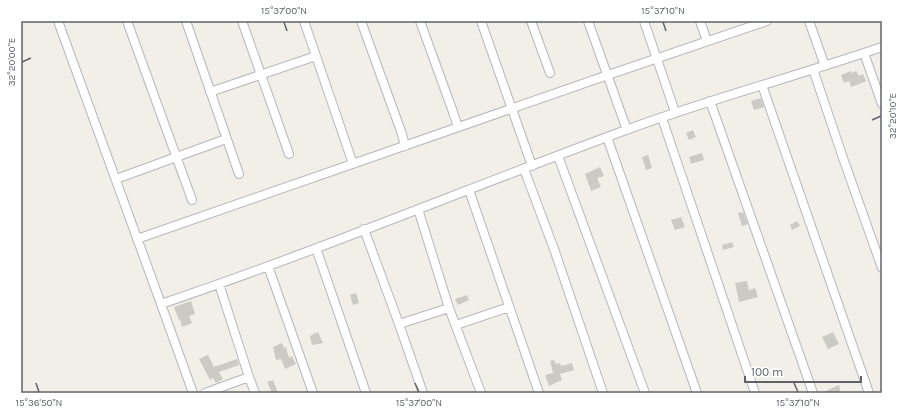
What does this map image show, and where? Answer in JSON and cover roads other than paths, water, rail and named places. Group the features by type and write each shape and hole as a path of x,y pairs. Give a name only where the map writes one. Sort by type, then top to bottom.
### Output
{"street":[{"path":"58,21 193,393"},
{"path":"127,21 192,200"},
{"path":"186,21 239,174"},
{"path":"242,21 289,154"},
{"path":"304,21 353,164"},
{"path":"361,21 405,146"},
{"path":"420,21 454,112 458,127"},
{"path":"531,21 550,73"},
{"path":"588,21 627,130"},
{"path":"644,21 675,112"},
{"path":"700,21 707,41"},
{"path":"137,238 657,59 749,24 767,21"},
{"path":"809,21 825,66"},
{"path":"483,22 532,166"},
{"path":"161,304 268,266 675,112 882,47"},
{"path":"864,53 882,104"},
{"path":"210,92 316,56"},
{"path":"813,69 882,268"},
{"path":"762,85 869,393"},
{"path":"710,101 813,393"},
{"path":"662,118 756,393"},
{"path":"607,137 697,393"},
{"path":"116,180 226,139"},
{"path":"558,156 645,393"},
{"path":"524,169 554,249 602,393"},
{"path":"469,190 539,393"},
{"path":"418,209 450,308 481,393"},
{"path":"364,229 423,393"},
{"path":"316,248 366,393"},
{"path":"268,266 313,393"},
{"path":"219,284 255,393"},
{"path":"456,325 509,306"},
{"path":"399,324 450,308"},
{"path":"205,393 249,377"}]}
